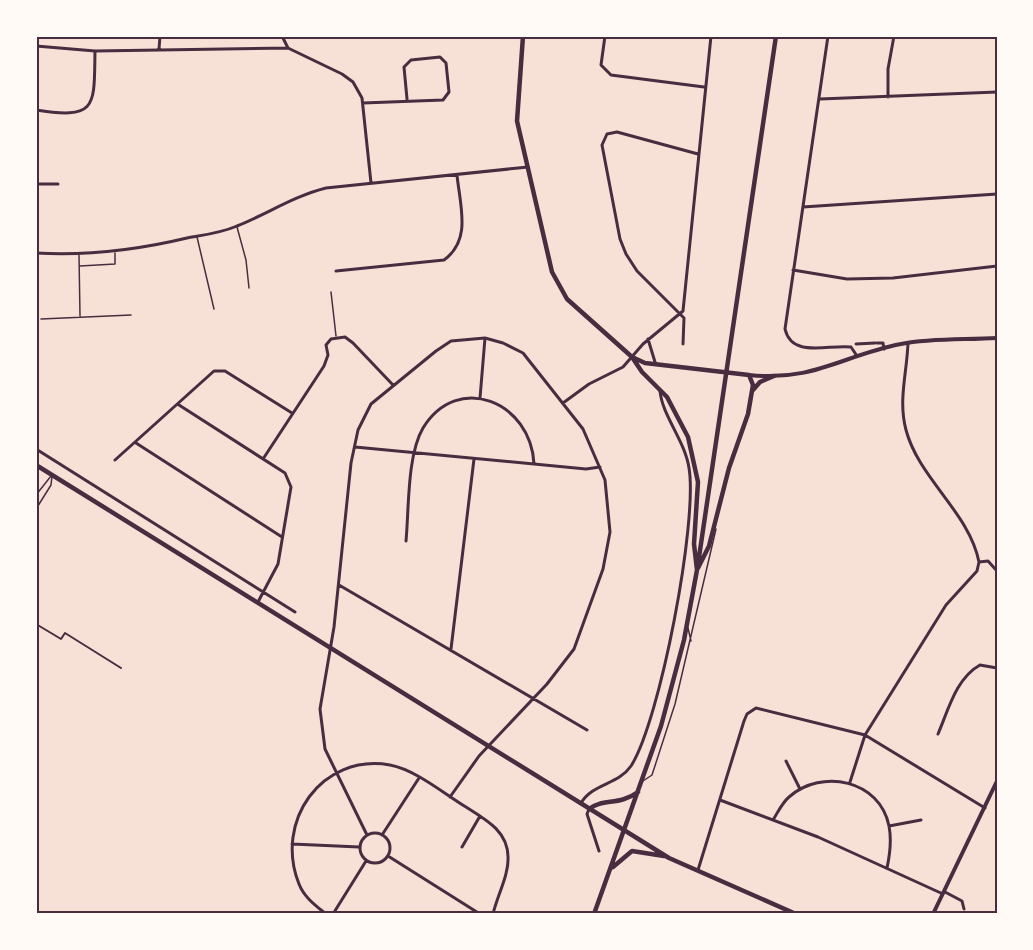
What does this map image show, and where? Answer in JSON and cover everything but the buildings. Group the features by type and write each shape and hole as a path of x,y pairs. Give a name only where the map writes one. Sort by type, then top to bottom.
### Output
{"main road":[{"path":"523,36 517,121 548,260 560,290 576,308 632,357 642,372 661,389 688,437 698,482 694,544 697,570"},
{"path":"594,914 639,792 667,705 687,622 697,570 776,36"},
{"path":"632,357 645,363 655,362 749,375 752,392 748,414 709,546 697,570"},
{"path":"752,392 760,382 774,376"},
{"path":"36,465 669,858 796,914"},
{"path":"589,809 597,802 622,802 639,792"},
{"path":"610,869 632,851 669,858"}],"street":[{"path":"159,49 160,36"},
{"path":"282,36 288,48"},
{"path":"605,36 601,65 611,75 704,87"},
{"path":"563,403 589,384 623,367 648,339 681,314 684,304 704,87 711,36"},
{"path":"828,36 785,324 788,338 801,348 851,347 857,358"},
{"path":"888,97 888,69 894,36"},
{"path":"36,45 95,51 288,48 353,82 363,103 371,183"},
{"path":"36,110 75,114 87,106 96,90 95,51"},
{"path":"363,103 407,99 414,102 443,100 447,97 446,63 440,57 411,60 404,67 407,99"},
{"path":"820,99 997,92"},
{"path":"683,344 684,318 637,271 626,254 620,239 602,145 607,134 617,132 698,154"},
{"path":"36,253 79,255 114,252 197,236 237,226 314,191 528,167"},
{"path":"336,271 444,260 454,254 462,238 457,175"},
{"path":"36,184 58,184"},
{"path":"803,207 997,194"},
{"path":"793,270 847,279 893,278 997,266"},
{"path":"263,459 324,366 328,355 326,345 331,339 345,338 353,343 393,385"},
{"path":"480,398 485,338"},
{"path":"367,835 335,773 325,749 321,729 323,685 331,648 355,447 366,413 393,385 451,341 485,338 503,343 523,353 583,429 607,489 610,520 603,569 574,649 533,699 488,746 450,797"},
{"path":"749,375 774,376 814,372 908,343 997,338"},
{"path":"648,339 655,362"},
{"path":"856,344 883,343 884,349"},
{"path":"850,782 866,735 946,605 976,572 979,562 976,546 924,467 909,438 901,394 908,343"},
{"path":"869,344 871,353"},
{"path":"115,460 155,423 179,405 214,371 219,370 292,413"},
{"path":"580,803 594,788 622,775 630,767 639,750 658,689 678,595 689,520 691,483 683,446 662,398 661,389"},
{"path":"405,541 418,438 437,411 453,402 480,398 504,406 518,418 531,439 534,464"},
{"path":"179,405 285,473 289,479 291,487 278,564 265,592 257,603"},
{"path":"136,443 282,537"},
{"path":"355,447 586,469 600,467"},
{"path":"36,449 295,612"},
{"path":"452,649 474,459"},
{"path":"979,562 988,561 997,571"},
{"path":"339,585 587,730"},
{"path":"36,624 61,639 64,633 121,668"},
{"path":"938,734 954,696 973,669 980,665 997,668"},
{"path":"697,872 744,721 752,710 764,708 866,735 985,808"},
{"path":"786,761 800,789"},
{"path":"326,914 310,901 299,885 291,844 296,818 318,785 335,773 351,767 377,764 399,768 419,778 497,829 506,843 508,857 493,914"},
{"path":"382,835 419,778"},
{"path":"773,820 785,801 800,789 834,780 850,782 868,793 878,803 890,826 891,844 886,868"},
{"path":"933,914 997,781"},
{"path":"720,800 773,820 962,901 964,909"},
{"path":"589,809 588,814 599,851"},
{"path":"462,847 480,816"},
{"path":"890,826 921,820"},
{"path":"367,835 382,835 389,842 388,856"},
{"path":"367,835 360,847 361,855 366,861 376,864 388,856"},
{"path":"291,844 360,847"},
{"path":"388,856 480,914"},
{"path":"333,914 366,861"}],"lane":[{"path":"237,226 246,260 249,288"},
{"path":"197,236 214,309"},
{"path":"79,266 115,264 114,252"},
{"path":"79,255 80,318"},
{"path":"331,292 337,338"},
{"path":"41,319 131,315"},
{"path":"36,495 44,482 52,475"},
{"path":"36,509 51,486 52,475"},
{"path":"642,781 652,775 675,704 716,530 715,522"},
{"path":"687,622 691,642"}]}
